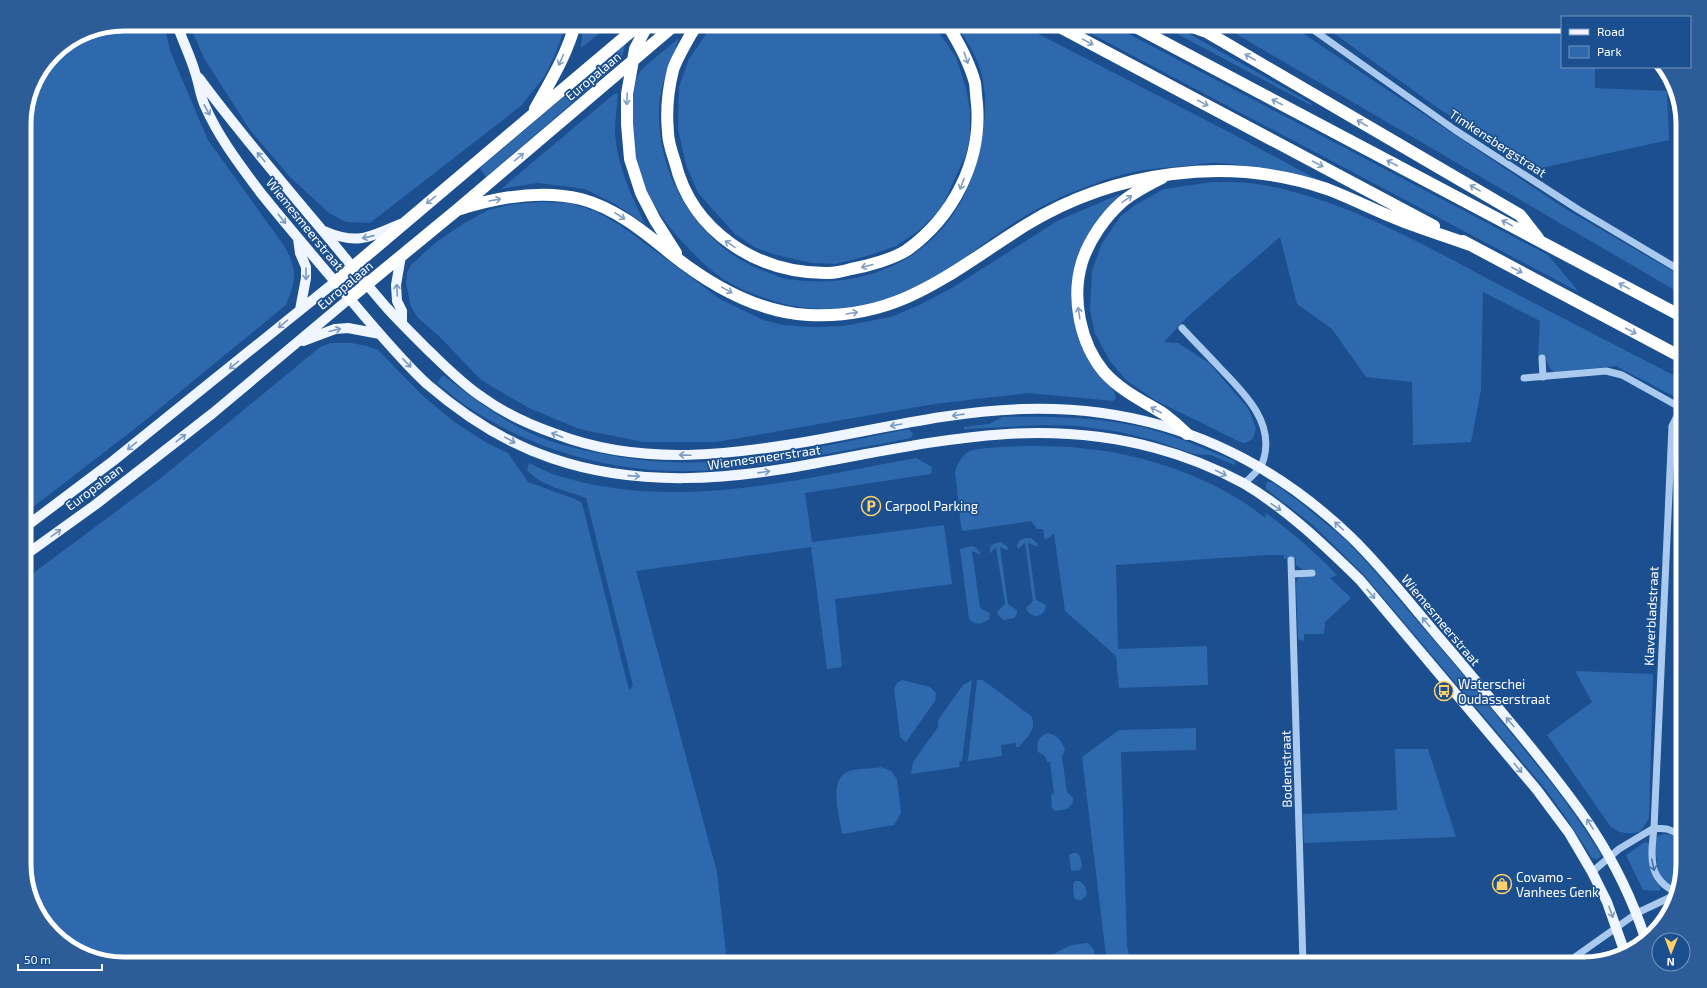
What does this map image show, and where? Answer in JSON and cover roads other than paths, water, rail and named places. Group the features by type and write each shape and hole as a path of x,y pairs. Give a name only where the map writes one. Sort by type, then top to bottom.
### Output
{"highway":[{"path":"531,116 557,68 573,31"},
{"name":"Europalaan","path":"335,282 632,31"},
{"path":"644,31 638,41 632,60 627,94 626,124 630,159 641,193 655,220 683,262"},
{"name":"Europalaan","path":"350,298 457,210 667,31"},
{"path":"693,31 674,69 668,104 668,134 679,180 696,211 721,238 751,257 789,270 828,273 869,266 906,250 936,225 960,191 973,157 978,121 975,84 964,51 951,31"},
{"path":"1067,31 1676,354"},
{"path":"1143,31 1676,313"},
{"path":"1206,31 1520,215 1542,242"},
{"path":"457,210 484,202 532,194 560,195 583,200 611,210 654,239 683,262 747,301 766,308 788,313 810,315 851,314 895,303 916,294 960,269 1025,226 1072,200 1120,183 1149,177 1211,171 1244,172 1285,178 1325,189 1398,219 1470,245"},
{"path":"1167,176 1123,201 1108,216 1092,240 1082,263 1078,288 1078,309 1082,329 1093,354 1104,372 1121,388 1164,415 1187,434"}],"main road":[{"name":"Wiemesmeerstraat","path":"180,31 196,73 204,104 232,154 298,238 380,334 428,384 455,406 485,426 516,443 551,458 587,468 626,476 704,478 744,475 793,468 938,441 985,435 1051,432 1086,434 1138,443 1205,465 1244,484 1300,524 1331,551 1360,580 1537,790 1569,833 1592,872 1607,902 1623,948"},
{"name":"Wiemesmeerstraat","path":"196,73 244,137 367,284 402,323 451,373 484,400 517,418 561,436 602,448 641,454 693,456 777,447 935,418 981,412 1023,409 1066,409 1107,413 1147,421 1212,443 1260,468 1290,486 1317,507 1352,538 1375,562 1555,777 1586,818 1611,857 1637,913 1645,934"},
{"path":"322,230 338,237 355,240 373,236 404,223"},
{"path":"298,238 300,253 306,267 306,278 300,310"},
{"path":"401,256 396,286 397,301 402,311 402,323"},
{"name":"Europalaan","path":"31,523 113,462 335,282"},
{"name":"Europalaan","path":"31,551 95,505 213,413 350,298"},
{"path":"298,343 335,329 348,328 380,334"}],"street":[{"name":"Timkensbergstraat","path":"1315,31 1455,130 1579,210 1676,269"},
{"path":"1182,328 1247,397 1262,424 1266,443 1264,458 1260,468 1244,484"},
{"path":"1542,358 1543,376"},
{"name":"Klaverbladstraat","path":"1524,378 1606,371 1622,374 1676,405"},
{"name":"Klaverbladstraat","path":"1672,891 1659,881 1652,866 1651,849 1654,828 1672,426 1676,419"},
{"name":"Bodemstraat","path":"1292,560 1303,957"},
{"path":"1292,574 1312,573"},
{"path":"1592,872 1619,850 1654,828 1667,829 1676,832"},
{"path":"1575,957 1637,913 1671,895"}],"place":[{"name":"Carpool Parking","path":"871,506"},
{"name":"Waterschei Oudasserstraat","path":"1444,691"},
{"name":"Covamo - Vanhees Genk","path":"1502,884"}]}
